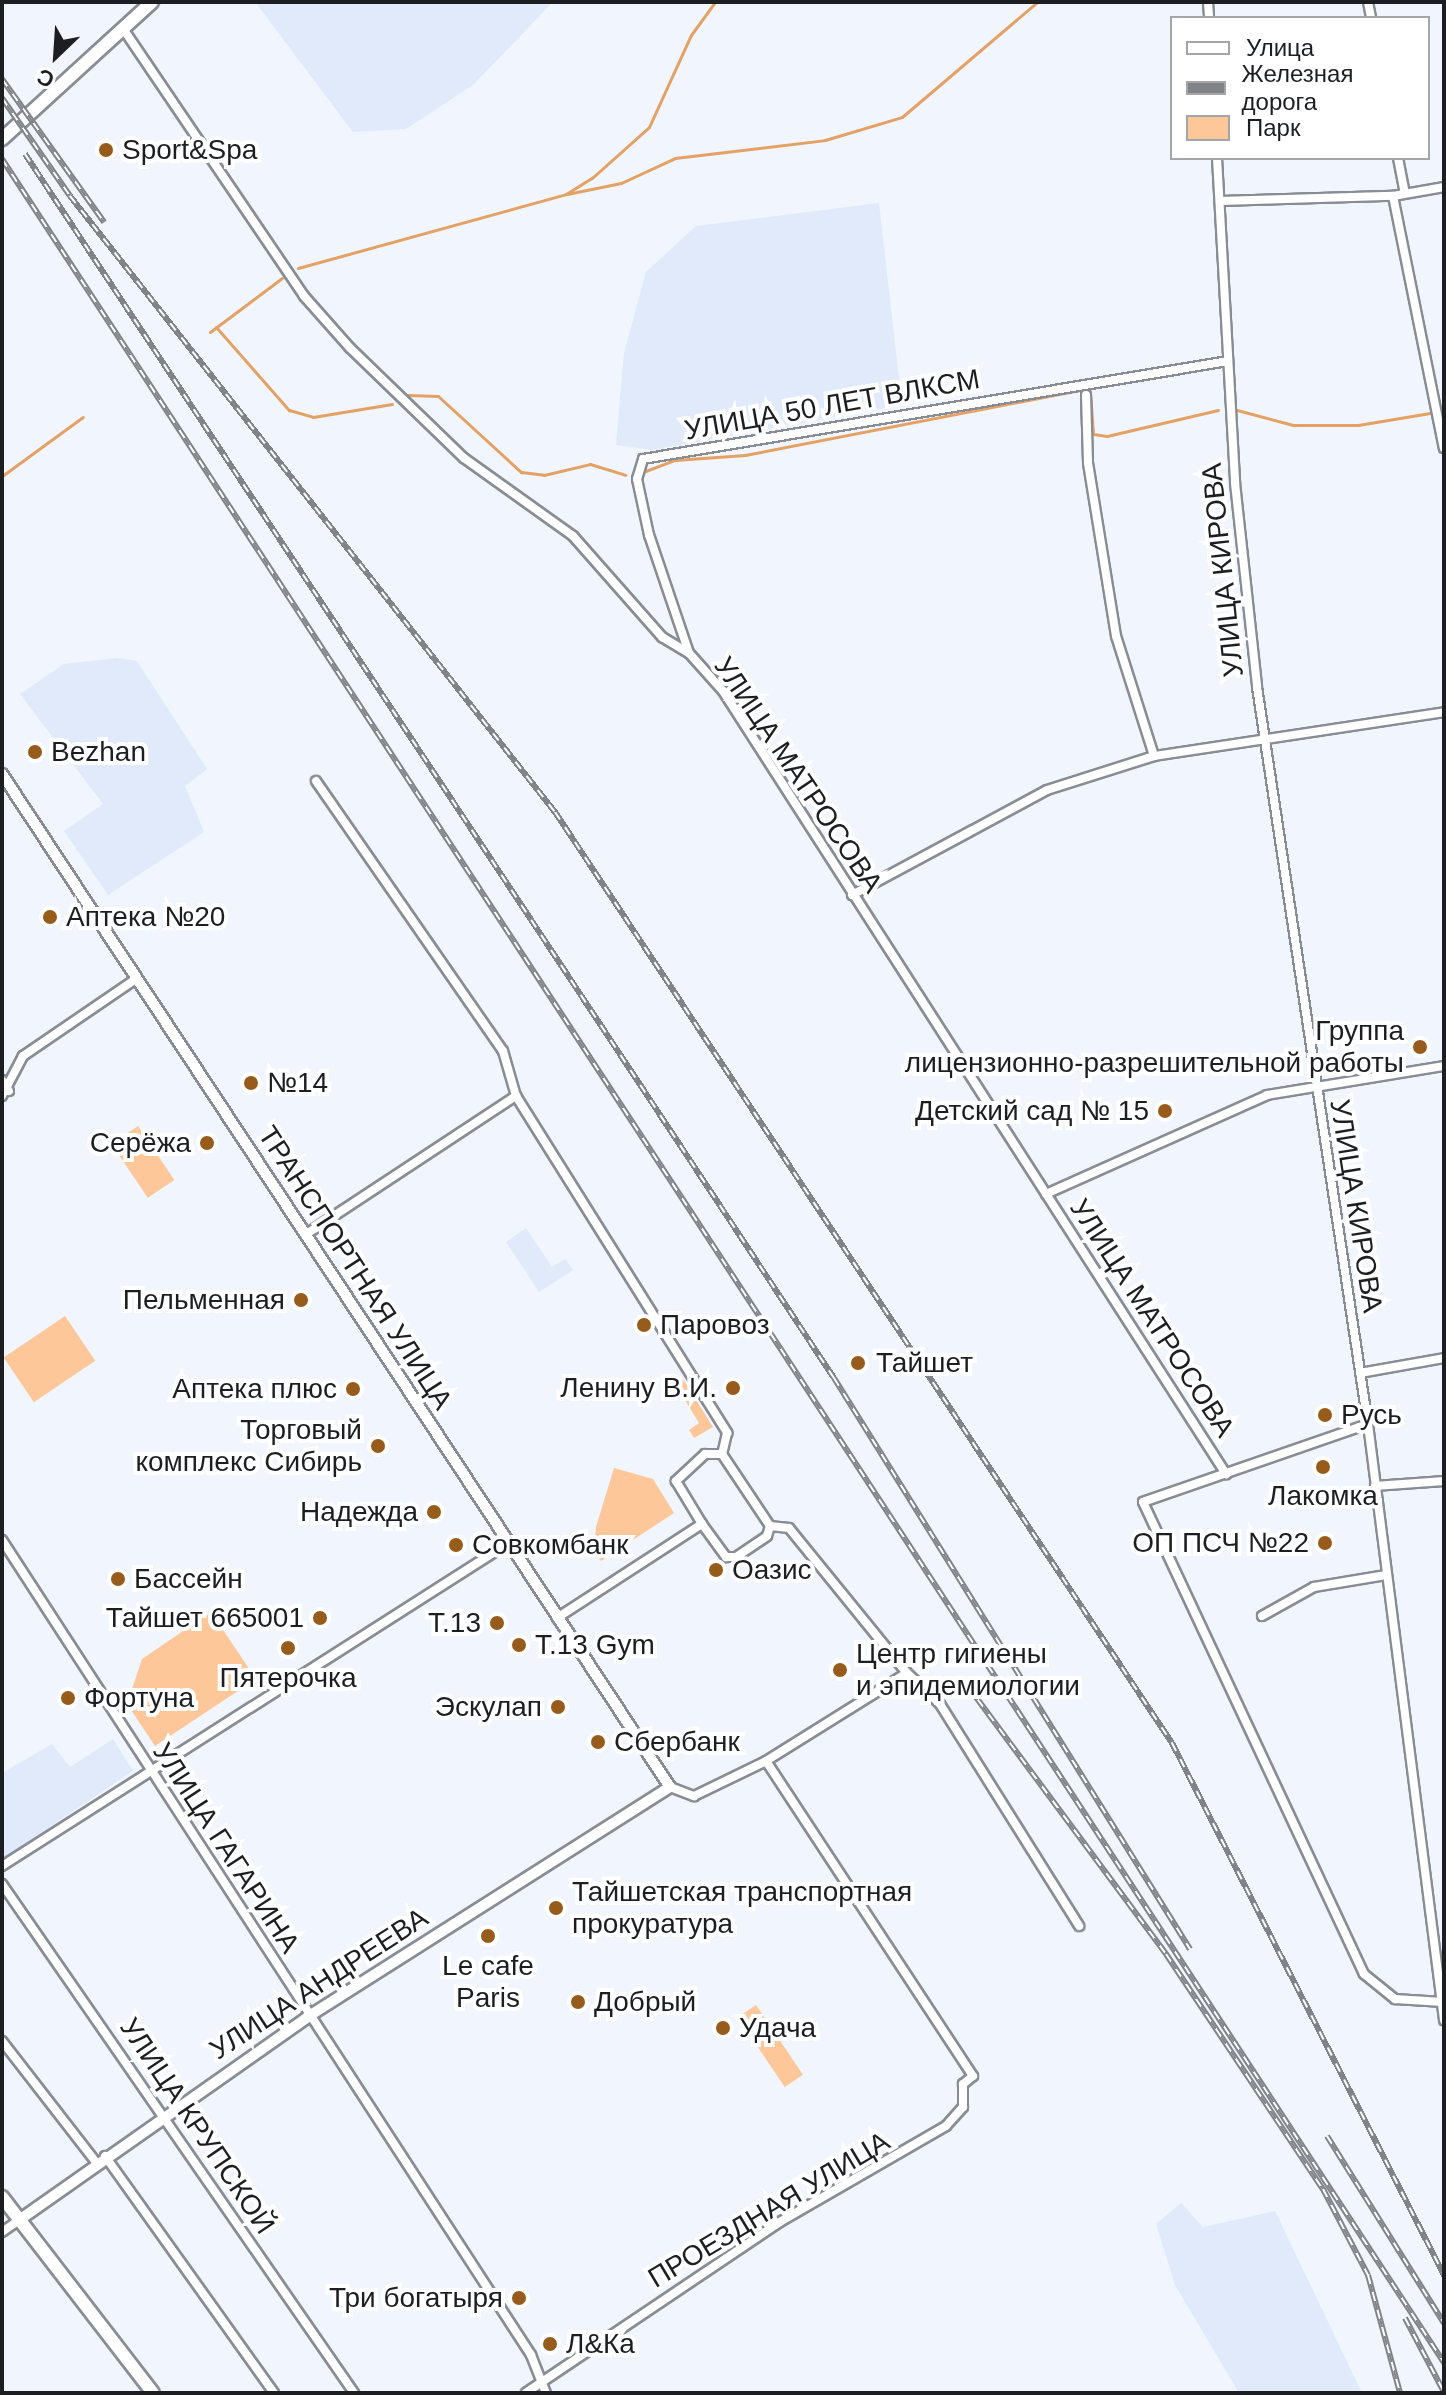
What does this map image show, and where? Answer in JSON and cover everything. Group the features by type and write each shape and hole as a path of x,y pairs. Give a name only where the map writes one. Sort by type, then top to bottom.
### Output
{"main road":[{"path":"2,139 152,2"},
{"path":"2,2197 153,2393"}],"street":[{"name":"УЛИЦА МАТРОСОВА","path":"124,30 304,296 350,348 464,458 573,536 662,637 689,653 723,691 1226,1474"},
{"name":"УЛИЦА КИРОВА","path":"1217,160 1228,361 1263,737 1368,1424 1444,2020"},
{"path":"1398,160 1405,193"},
{"path":"1220,201 1393,196 1444,187"},
{"path":"1393,196 1444,448"},
{"name":"УЛИЦА 50 ЛЕТ ВЛКСМ","path":"689,653 649,535 637,479 643,459 1228,361"},
{"path":"1086,395 1088,463 1116,636 1154,756"},
{"path":"852,895 1047,790 1154,756 1263,737 1444,712"},
{"name":"ТРАНСПОРТНАЯ УЛИЦА","path":"2,774 670,1787"},
{"path":"316,781 503,1051 516,1096 727,1433 722,1454 770,1526"},
{"path":"6,1093 23,1056 136,979"},
{"path":"1046,1194 1267,1095 1314,1083 1444,1066"},
{"path":"2,1080 6,1093"},
{"path":"305,1235 516,1096"},
{"path":"1360,1373 1444,1358"},
{"path":"1368,1424 1143,1502 1364,1974 1395,1999 1442,2002"},
{"path":"722,1454 705,1454 676,1481 702,1524 726,1557 736,1557 767,1536 770,1526"},
{"path":"1375,1486 1444,1481"},
{"path":"557,1618 702,1524"},
{"path":"770,1526 789,1528 907,1673 940,1704 1079,1926"},
{"name":"УЛИЦА ГАГАРИНА","path":"2,1540 544,2380"},
{"path":"2,1866 149,1768 507,1544"},
{"path":"1262,1616 1314,1587 1386,1575"},
{"path":"670,1787 694,1796 766,1761 907,1673"},
{"name":"ПРОЕЗДНАЯ УЛИЦА","path":"526,2393 780,2222 946,2126 973,2076 766,1761"},
{"name":"УЛИЦА АНДРЕЕВА","path":"2,2232 100,2158 308,2017 670,1787"},
{"name":"УЛИЦА КРУПСКОЙ","path":"2,1884 165,2115 354,2393"},
{"path":"2,2041 100,2158 274,2393"},
{"path":"544,2380 546,2393"}],"shaded area":[{"path":"255,2 549,2 550,5 473,85 406,129 353,132"},
{"path":"879,203 902,405 652,450 616,445 624,353 646,272 696,226"},
{"path":"117,658 137,661 207,769 185,786 204,832 108,895 64,831 103,804 20,694 64,664"},
{"path":"526,1228 552,1267 565,1259 573,1270 539,1292 506,1242"},
{"path":"113,1739 133,1771 2,1859 2,1773 52,1744 70,1767"},
{"path":"1181,2203 1203,2227 1275,2211 1362,2393 1239,2393 1175,2285 1156,2224"}],"green space":[{"path":"138,1126 174,1180 148,1198 111,1144"},
{"path":"65,1316 95,1361 34,1402 4,1357"},
{"path":"683,1379 713,1427 694,1438 689,1430 699,1423 675,1384"},
{"path":"614,1468 653,1479 674,1513 601,1561 594,1551 596,1527"},
{"path":"211,1612 256,1679 155,1746 127,1704 142,1659"},
{"path":"756,2005 803,2075 785,2087 738,2017"}],"waterway":[{"path":"298,268 566,194 592,178 649,127 691,35 715,2"},
{"path":"567,194 621,183 675,158 825,140 902,117 1037,2"},
{"path":"210,332 282,278"},
{"path":"216,327 289,410 313,417 392,404"},
{"path":"643,472 675,460 745,455 1084,389 1090,392 1093,434 1107,436 1218,410"},
{"path":"408,395 438,396 521,472 544,475 590,464 625,475"},
{"path":"1237,410 1293,425 1358,425 1430,413"},
{"path":"2,476 83,417"}],"railway":[{"path":"2,79 104,222"},
{"path":"2,98 70,196 555,812 1172,1743 1444,2275"},
{"path":"25,154 834,1378 1190,1949"},
{"path":"2,159 1444,2363"},
{"path":"967,1685 1166,1954 1323,2189 1368,2275 1400,2393"},
{"path":"1327,2136 1444,2323"},
{"path":"1405,2318 1444,2392"}],"place":[{"name":"Sport&Spa","path":"106,150"},
{"name":"Bezhan","path":"35,752"},
{"name":"Аптека №20","path":"50,917"},
{"name":"Группа лицензионно-разрешительной работы","path":"1420,1047"},
{"name":"№14","path":"251,1083"},
{"name":"Детский сад № 15","path":"1165,1111"},
{"name":"Серёжа","path":"207,1143"},
{"name":"Пельменная","path":"301,1300"},
{"name":"Паровоз","path":"644,1325"},
{"name":"Тайшет","path":"858,1363"},
{"name":"Ленину В.И.","path":"733,1388"},
{"name":"Аптека плюс","path":"353,1389"},
{"name":"Русь","path":"1325,1415"},
{"name":"Торговый комплекс Сибирь","path":"378,1446"},
{"name":"Лакомка","path":"1323,1467"},
{"name":"Надежда","path":"434,1512"},
{"name":"ОП ПСЧ №22","path":"1325,1543"},
{"name":"Совкомбанк","path":"456,1545"},
{"name":"Оазис","path":"716,1570"},
{"name":"Бассейн","path":"118,1579"},
{"name":"Тайшет 665001","path":"320,1618"},
{"name":"T.13","path":"497,1623"},
{"name":"T.13 Gym","path":"519,1645"},
{"name":"Пятерочка","path":"288,1648"},
{"name":"Центр гигиены и эпидемиологии","path":"840,1670"},
{"name":"Фортуна","path":"68,1698"},
{"name":"Эскулап","path":"558,1707"},
{"name":"Сбербанк","path":"598,1742"},
{"name":"Тайшетская транспортная прокуратура","path":"556,1908"},
{"name":"Le cafe Paris","path":"488,1936"},
{"name":"Добрый","path":"578,2002"},
{"name":"Удача","path":"723,2028"},
{"name":"Три богатыря","path":"519,2298"},
{"name":"Л&Ка","path":"550,2344"}]}
